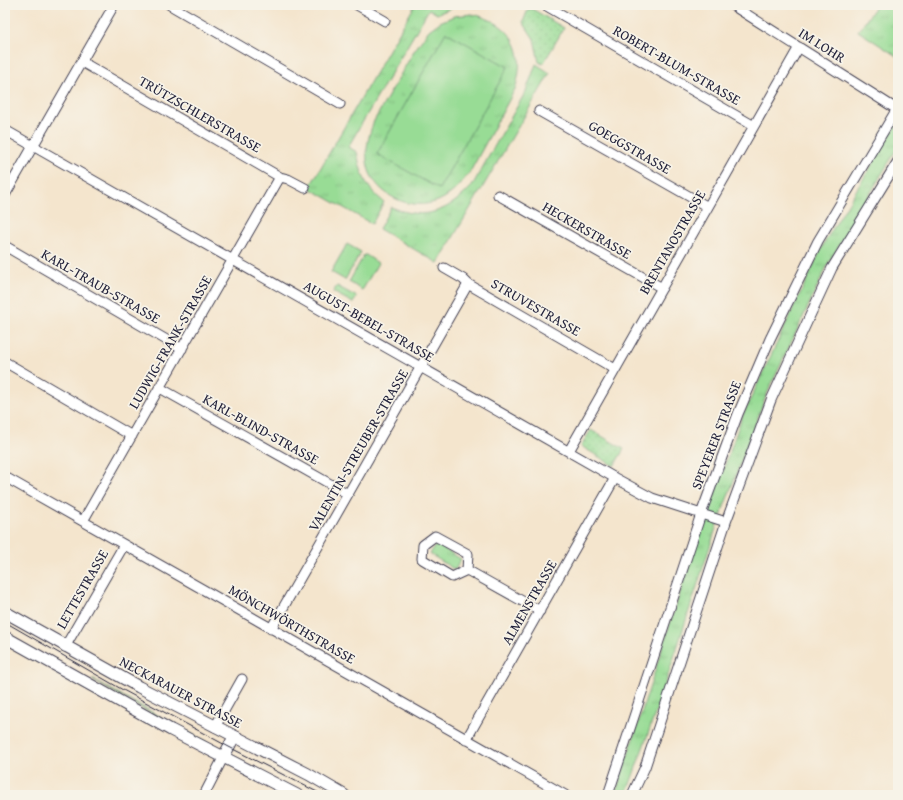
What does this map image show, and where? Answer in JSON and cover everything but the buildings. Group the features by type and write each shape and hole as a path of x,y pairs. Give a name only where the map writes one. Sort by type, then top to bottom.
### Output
{"main road":[{"name":"NECKARAUER STRASSE","path":"5,612 139,688 308,774 344,795"},
{"path":"5,637 171,730 296,795"},
{"path":"224,758 234,737"}],"street":[{"path":"5,195 114,5"},
{"path":"170,5 340,104"},
{"path":"357,5 385,22"},
{"name":"ROBERT-BLUM-STRASSE","path":"545,5 754,126"},
{"name":"IM LOHR","path":"732,5 898,109"},
{"name":"BRENTANOSTRASSE","path":"569,451 799,47"},
{"name":"TRÜTZSCHLERSTRASSE","path":"82,62 280,177 288,179 305,188"},
{"name":"SPEYERER STRASSE","path":"608,795 701,514 734,423 770,339 818,241 898,109"},
{"name":"GOEGGSTRASSE","path":"539,111 708,207"},
{"name":"AUGUST-BEBEL-STRASSE","path":"5,130 615,478 652,498 726,522"},
{"path":"632,795 645,767 726,522 771,400 832,268 898,160"},
{"name":"LUDWIG-FRANK-STRASSE","path":"83,521 280,177"},
{"name":"HECKERSTRASSE","path":"498,196 662,288"},
{"name":"KARL-TRAUB-STRASSE","path":"5,246 182,349"},
{"name":"STRUVESTRASSE","path":"444,268 463,279 468,284 615,369"},
{"name":"VALENTIN-STREUBER-STRASSE","path":"272,629 468,284"},
{"path":"5,362 132,436"},
{"name":"KARL-BLIND-STRASSE","path":"160,388 348,494"},
{"name":"MÖNCHWÖRTHSTRASSE","path":"5,477 565,795"},
{"name":"ALMENSTRASSE","path":"466,740 615,478"},
{"path":"435,536 468,554 467,570 452,577 422,559 423,546 435,536"},
{"name":"LETTESTRASSE","path":"65,647 124,545"},
{"path":"467,570 540,611"},
{"path":"215,727 242,679"},
{"path":"204,795 224,758"}],"green space":[{"path":"415,5 483,5 482,7 457,6 437,14 429,9 348,147 357,152 362,174 365,180 372,191 384,202 372,224 309,188"},
{"path":"877,5 890,5 898,11 898,57 858,31"},
{"path":"529,7 564,28 543,64 539,62 534,39 523,22"},
{"path":"472,14 486,18 497,24 507,31 513,40 518,51 519,62 519,75 515,89 470,172 455,190 444,198 423,204 412,204 392,197 376,182 368,167 367,147 374,121 414,51 429,30 440,22 454,16"},
{"path":"446,32 508,67 439,189 377,154"},
{"path":"536,64 550,73 438,263 379,229 391,207 415,213 435,212 454,202 472,186 526,91"},
{"path":"898,122 898,147 828,264 766,396 717,525 659,703 630,784 625,795 615,795 703,521 710,507 742,417 824,243"},
{"path":"347,244 361,252 345,280 331,272"},
{"path":"364,255 378,263 362,290 349,282"},
{"path":"337,286 357,297 353,303 333,292"},
{"path":"591,430 624,449 614,466 581,446"},
{"path":"436,544 461,559 455,570 430,554"},
{"path":"92,680 206,742 205,744"}],"tram line":[{"path":"5,622 123,690 323,795"}]}
